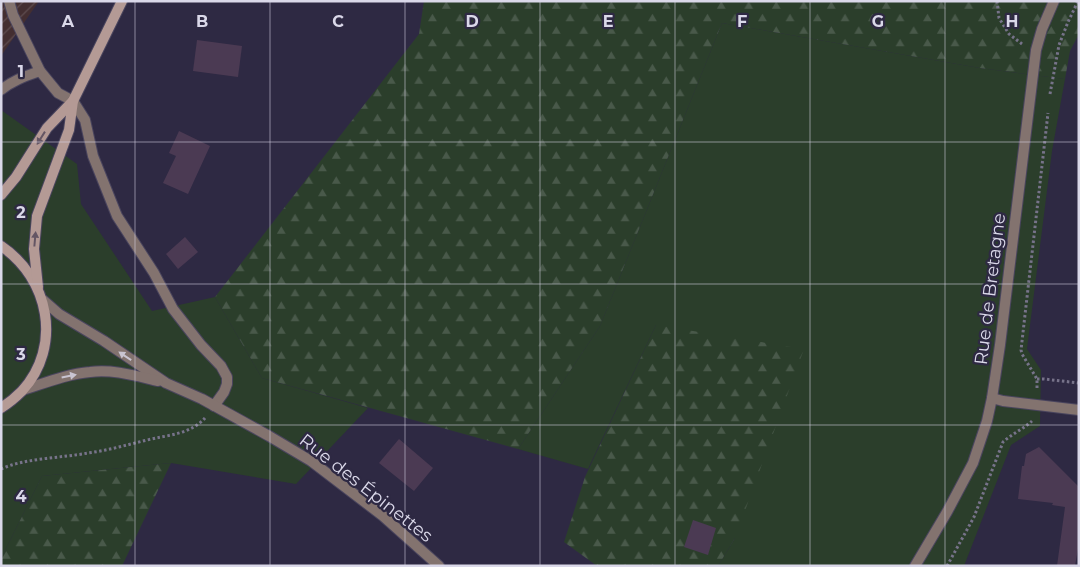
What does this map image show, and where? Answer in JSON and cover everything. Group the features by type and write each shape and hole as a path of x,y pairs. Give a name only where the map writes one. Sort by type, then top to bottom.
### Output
{"main road":[{"path":"1,195 16,177 48,128 73,101 122,1"},
{"path":"1,408 23,390 31,380 39,364 44,346 47,328 46,313 38,287 34,249 37,216 69,130 73,101"},
{"path":"1,246 23,264 38,287"}],"street":[{"path":"10,1 13,15 40,71 58,93 73,101 85,120 93,156 117,216 154,273 174,309 201,346 221,366 228,377 224,392 214,406"},
{"name":"Rue de Bretagne","path":"915,566 973,463 987,421 1000,345 1036,50 1042,29 1054,1"},
{"path":"1,90 22,77 40,71"},
{"name":"Rue des Épinettes","path":"42,300 59,314 166,383 214,406 311,461 383,516 439,566"},
{"name":"Rue des Épinettes","path":"23,390 61,378 91,372 120,373 166,383"},
{"path":"992,398 1079,410"}],"path":[{"path":"997,1 999,18 1009,34 1020,44 1036,50"},
{"path":"1037,379 1079,383"},
{"path":"1,469 26,462 90,453 172,435 192,428 202,421 214,406"}],"shaded area":[{"path":"1,1 39,1 1,56"}],"green space":[{"path":"424,1 1079,1 1079,34 1070,51 1065,79 980,68 722,23 600,326 518,449 262,378 215,297 419,34"},
{"path":"722,23 980,68 1065,79 1052,151 1027,349 1041,370 1040,426 1011,445 964,566 718,566 735,538 656,325 588,469 518,449 600,326"},
{"path":"1,110 77,164 81,204 152,311 215,297 262,378 368,408 296,484 171,463 42,476 1,559"},
{"path":"656,325 804,349 735,538 718,566 597,566 564,542 585,477"},
{"path":"171,463 122,566 1,566 1,559 42,476"}],"building":[{"path":"197,40 242,46 238,77 193,71"},
{"path":"179,131 210,146 188,194 163,183 176,156 169,153"},
{"path":"185,237 198,252 178,269 166,254"},
{"path":"399,439 433,468 414,491 379,463"},
{"path":"1039,447 1079,487 1079,543 1075,566 1057,566 1065,507 1052,505 1053,503 1018,499 1022,466 1024,466 1026,454"},
{"path":"693,520 716,528 708,555 684,547"}]}
